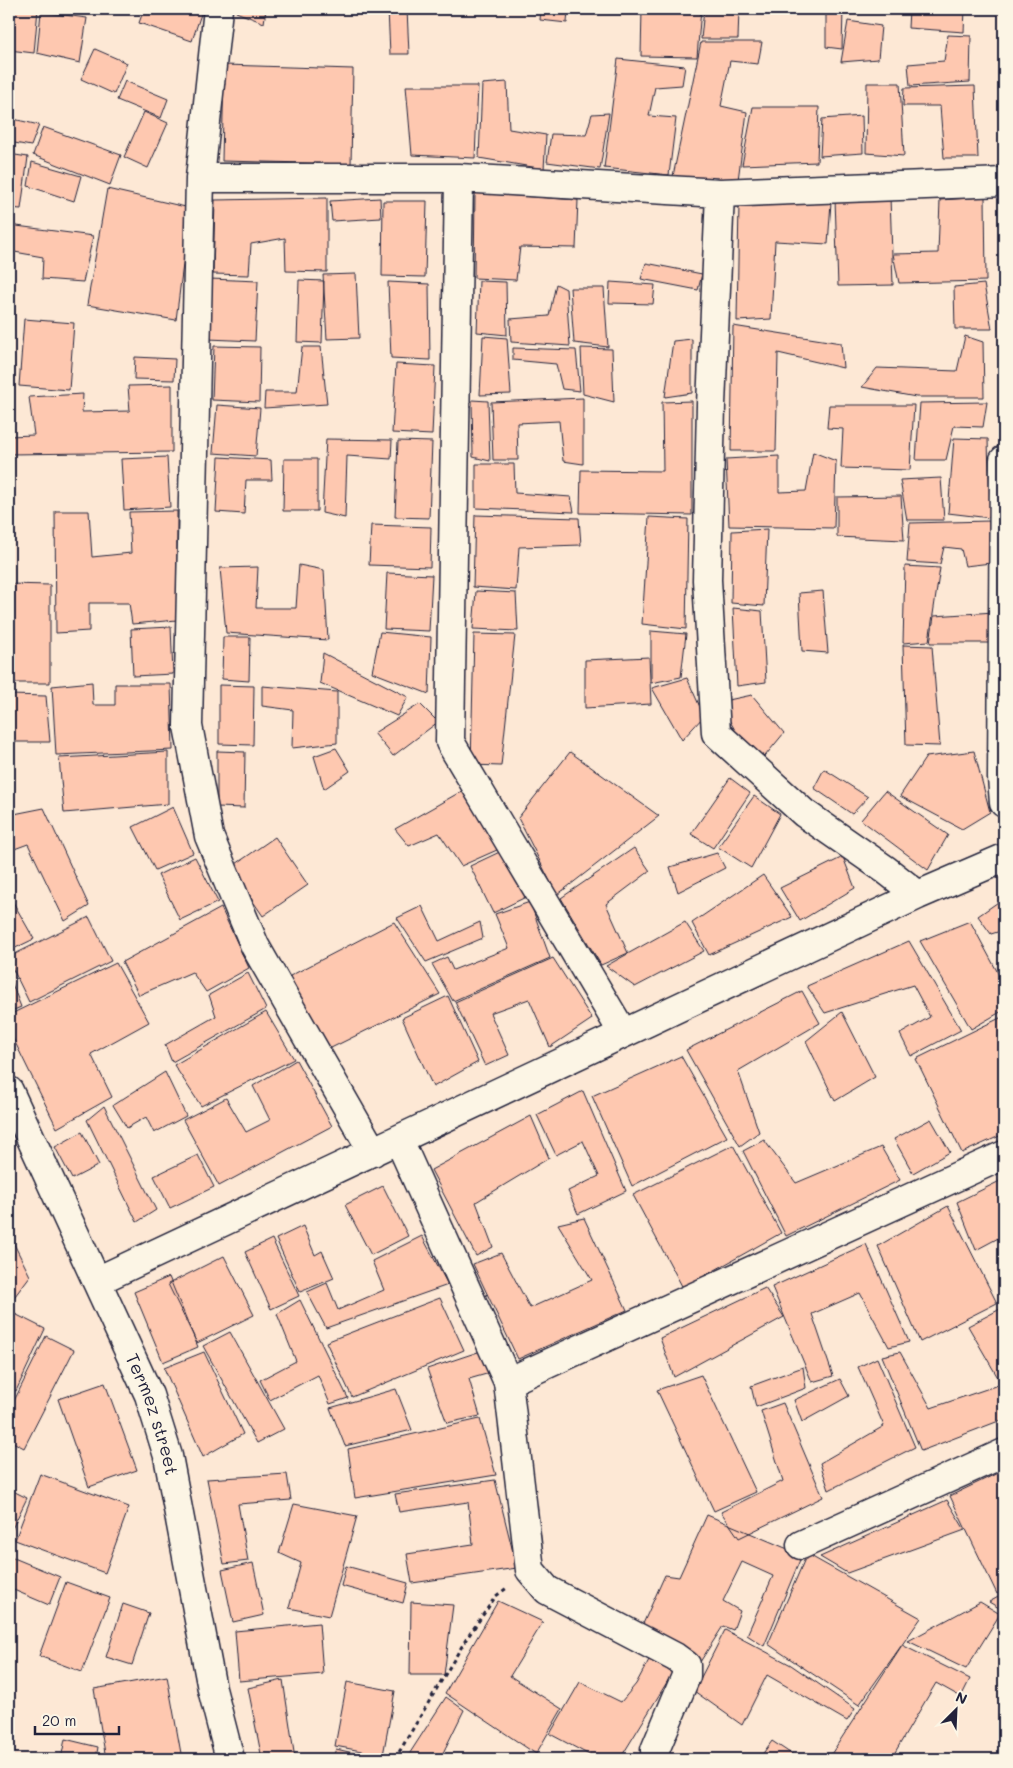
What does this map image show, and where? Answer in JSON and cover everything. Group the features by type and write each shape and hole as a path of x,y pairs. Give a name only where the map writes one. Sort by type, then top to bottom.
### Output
{"street":[{"path":"218,9 200,178 188,726 209,836 255,946 373,1152"},
{"path":"200,178 459,178 720,193 1004,182"},
{"path":"459,178 450,742 623,1033"},
{"path":"720,193 711,405 707,580 716,733 804,812 918,895"},
{"path":"1004,460 1002,778 1004,803"},
{"path":"97,1281 918,895 1004,858"},
{"name":"Termez street","path":"9,1092 149,1394 168,1456 212,1689 230,1759"},
{"path":"399,1140 508,1382 530,1570 547,1590 675,1657 686,1665 686,1676 655,1750 656,1759"},
{"path":"508,1382 1004,1155"},
{"path":"801,1545 1004,1453"}],"path":[{"path":"395,1759 465,1640 496,1596 530,1570"}],"building":[{"path":"9,9 38,9 34,53 9,50"},
{"path":"144,9 196,9 202,11 192,41 139,23"},
{"path":"236,9 266,9 264,23 236,12"},
{"path":"388,9 407,9 409,54 390,54"},
{"path":"541,9 568,9 567,23 540,20"},
{"path":"642,9 701,9 697,57 641,56"},
{"path":"704,9 739,9 738,39 701,39"},
{"path":"826,9 843,9 842,49 826,47"},
{"path":"909,9 965,9 964,32 908,28"},
{"path":"41,12 87,18 80,63 37,53"},
{"path":"848,21 881,26 878,59 841,62"},
{"path":"948,35 971,36 970,82 910,86 908,64 944,61"},
{"path":"701,42 762,42 758,64 730,61 721,106 747,112 738,180 673,176"},
{"path":"95,49 127,63 114,94 81,79"},
{"path":"618,59 685,66 682,85 655,87 649,116 676,118 669,175 604,168"},
{"path":"224,65 353,69 351,164 222,161"},
{"path":"125,81 168,99 161,118 117,100"},
{"path":"507,82 509,129 546,135 544,169 479,158 482,84"},
{"path":"867,83 900,83 904,156 866,153"},
{"path":"406,86 478,86 475,158 412,155"},
{"path":"975,86 978,158 944,158 940,106 903,106 904,88"},
{"path":"753,107 819,107 817,162 742,165"},
{"path":"144,112 168,123 148,168 124,157"},
{"path":"609,113 600,169 547,162 551,134 586,135 592,114"},
{"path":"862,116 863,153 820,156 822,119"},
{"path":"9,118 39,125 31,146 9,142"},
{"path":"43,127 121,155 110,185 33,155"},
{"path":"9,154 28,157 21,209 9,208"},
{"path":"32,162 81,176 74,201 28,186"},
{"path":"107,189 190,208 176,320 87,305"},
{"path":"475,193 578,200 576,248 520,247 516,280 474,278"},
{"path":"890,197 893,285 838,286 835,199"},
{"path":"985,197 986,281 899,283 893,254 938,253 940,200"},
{"path":"327,198 327,272 286,271 285,238 251,244 249,275 213,274 215,200"},
{"path":"380,198 381,218 332,221 330,201"},
{"path":"383,201 427,201 425,277 382,276"},
{"path":"831,202 828,244 775,241 771,319 737,321 739,203"},
{"path":"9,225 93,236 83,282 42,279 43,257 9,251"},
{"path":"646,263 702,274 698,290 641,279"},
{"path":"356,274 359,338 327,339 323,275"},
{"path":"210,279 258,281 255,341 208,339"},
{"path":"299,280 324,281 322,343 297,342"},
{"path":"479,281 506,282 507,335 477,332"},
{"path":"388,282 429,284 430,360 391,358"},
{"path":"610,282 655,285 653,304 609,303"},
{"path":"556,284 566,289 570,346 511,342 510,319 549,316"},
{"path":"984,284 992,329 955,329 954,287"},
{"path":"570,288 604,288 608,347 574,343"},
{"path":"24,319 74,323 69,390 19,386"},
{"path":"733,326 841,343 843,368 778,353 776,451 731,451"},
{"path":"483,336 507,338 511,394 480,395"},
{"path":"965,336 983,342 984,397 916,397 862,387 877,368 957,371"},
{"path":"692,339 692,393 665,397 673,341"},
{"path":"214,346 260,347 259,402 212,400"},
{"path":"302,347 321,347 327,404 264,408 265,392 297,392"},
{"path":"513,348 576,350 580,391 562,389 556,364 513,360"},
{"path":"581,348 612,349 614,402 583,394"},
{"path":"135,357 175,359 174,380 134,379"},
{"path":"396,364 435,366 432,435 392,433"},
{"path":"172,385 172,452 9,454 9,436 34,435 29,397 83,394 82,412 130,411 128,386"},
{"path":"583,398 583,464 563,461 559,421 517,423 518,460 493,460 491,402"},
{"path":"472,400 488,401 490,461 473,457"},
{"path":"692,401 692,515 580,513 581,470 663,471 662,402"},
{"path":"987,402 983,427 954,426 946,460 916,460 920,403"},
{"path":"217,405 260,408 256,456 213,453"},
{"path":"829,405 914,405 910,470 841,468 843,429 827,428"},
{"path":"954,438 988,439 990,518 948,513"},
{"path":"326,439 392,440 391,459 347,456 345,518 322,513"},
{"path":"398,441 432,442 429,518 395,517"},
{"path":"813,452 836,461 834,528 729,526 726,459 779,456 779,492 806,491"},
{"path":"167,457 170,507 124,510 121,459"},
{"path":"219,457 271,460 272,480 246,480 244,514 216,512"},
{"path":"284,459 317,459 317,511 283,511"},
{"path":"476,464 514,464 515,493 571,497 574,512 476,508"},
{"path":"941,478 944,520 907,520 900,480"},
{"path":"901,496 904,540 837,537 837,497"},
{"path":"55,511 89,511 92,557 131,553 129,512 177,511 177,620 132,624 129,603 89,603 89,631 56,633"},
{"path":"475,515 579,518 581,545 519,547 516,590 473,587"},
{"path":"649,517 688,519 686,629 642,624"},
{"path":"989,521 991,563 965,566 961,549 944,547 940,564 907,562 910,523"},
{"path":"371,525 431,527 430,567 369,565"},
{"path":"767,529 764,606 731,603 732,531"},
{"path":"299,565 324,570 328,640 226,633 220,568 258,567 256,608 296,608"},
{"path":"905,566 940,568 929,641 903,643"},
{"path":"387,573 432,575 429,631 384,629"},
{"path":"9,584 50,585 50,683 9,683 9,660 12,660"},
{"path":"476,591 516,593 518,631 473,629"},
{"path":"823,591 828,653 802,651 799,593"},
{"path":"733,608 762,611 766,682 737,686"},
{"path":"994,612 990,643 930,643 934,616"},
{"path":"171,627 173,674 133,676 131,629"},
{"path":"651,631 686,634 681,677 651,683"},
{"path":"380,632 431,637 429,694 372,672"},
{"path":"474,634 515,635 501,766 471,765"},
{"path":"223,637 250,637 249,681 222,679"},
{"path":"903,645 932,646 940,746 906,745"},
{"path":"323,653 408,697 397,716 320,683"},
{"path":"649,657 651,704 585,708 585,660"},
{"path":"687,678 704,716 682,740 652,688"},
{"path":"92,682 93,705 115,705 115,684 171,684 173,750 56,755 52,686"},
{"path":"219,685 254,686 253,745 219,744"},
{"path":"262,686 337,692 337,743 292,748 293,710 262,706"},
{"path":"9,695 46,696 50,742 9,742"},
{"path":"752,695 784,733 756,767 719,702"},
{"path":"420,704 438,722 393,756 374,733"},
{"path":"336,748 350,771 324,789 314,756"},
{"path":"217,751 245,752 244,808 217,807"},
{"path":"974,751 990,812 962,829 900,796 926,757"},
{"path":"168,752 168,804 64,813 59,758"},
{"path":"570,752 659,816 557,895 518,818"},
{"path":"824,769 868,797 852,814 814,788"},
{"path":"730,778 750,793 713,848 691,834"},
{"path":"469,787 497,850 461,866 439,833 409,846 395,829"},
{"path":"885,791 948,835 928,870 861,820"},
{"path":"754,796 780,814 751,868 718,847"},
{"path":"173,807 193,853 155,870 133,827"},
{"path":"44,808 89,906 65,921 28,844 9,851 9,815"},
{"path":"275,837 308,885 263,916 230,868"},
{"path":"508,848 530,895 493,913 470,866"},
{"path":"634,848 650,871 606,904 628,953 601,965 561,898"},
{"path":"717,853 725,868 678,892 670,867"},
{"path":"195,857 218,902 180,920 158,875"},
{"path":"843,857 855,888 800,921 780,888"},
{"path":"763,875 792,917 709,955 692,923"},
{"path":"9,895 34,939 9,951"},
{"path":"1004,898 1004,930 991,934 978,916"},
{"path":"530,902 550,958 453,1001 432,964 447,957 453,970 509,948 495,914"},
{"path":"422,906 439,941 480,922 483,938 426,962 397,918"},
{"path":"221,908 249,968 206,992 192,972 139,995 122,962"},
{"path":"89,917 111,961 29,1002 9,961 9,957"},
{"path":"970,921 1004,984 1004,1010 971,1029 920,941"},
{"path":"394,922 440,994 327,1050 290,976"},
{"path":"685,922 704,951 635,987 606,966"},
{"path":"909,941 961,1030 911,1056 900,1034 930,1017 913,985 825,1013 807,986"},
{"path":"553,958 592,1019 550,1047 529,999 490,1013 509,1055 485,1066 455,1002"},
{"path":"116,963 149,1022 91,1054 112,1097 57,1128 9,1030 9,1015"},
{"path":"248,973 266,1009 172,1062 165,1045 216,1016 209,995"},
{"path":"9,976 21,1007 9,1012"},
{"path":"802,991 820,1023 738,1071 759,1132 740,1146 686,1050"},
{"path":"448,996 478,1062 433,1087 402,1018"},
{"path":"266,1012 294,1059 201,1106 174,1065"},
{"path":"842,1012 875,1077 835,1101 806,1041"},
{"path":"1004,1016 1004,1134 962,1153 916,1059"},
{"path":"681,1056 727,1137 632,1186 592,1096"},
{"path":"296,1060 332,1126 219,1186 183,1120 226,1098 246,1132 270,1120 253,1086"},
{"path":"165,1072 186,1116 154,1133 146,1117 127,1128 113,1105"},
{"path":"583,1091 626,1191 578,1214 568,1191 599,1176 583,1141 556,1155 537,1115"},
{"path":"104,1106 156,1210 137,1222 87,1120"},
{"path":"531,1116 549,1158 476,1202 493,1247 476,1256 431,1170"},
{"path":"931,1119 950,1152 913,1173 894,1139"},
{"path":"82,1132 99,1165 72,1179 55,1147"},
{"path":"764,1140 796,1183 881,1147 900,1180 786,1236 743,1151"},
{"path":"733,1145 781,1233 683,1288 633,1195"},
{"path":"198,1155 214,1187 170,1208 154,1176"},
{"path":"1004,1179 1004,1235 976,1250 957,1202"},
{"path":"383,1186 408,1236 371,1255 345,1205"},
{"path":"948,1206 997,1303 920,1342 878,1246"},
{"path":"584,1218 627,1310 518,1359 473,1264 501,1253 530,1308 592,1280 558,1224"},
{"path":"303,1226 315,1255 322,1251 334,1278 300,1292 276,1239"},
{"path":"9,1234 30,1276 9,1304"},
{"path":"422,1236 448,1285 326,1328 307,1292 327,1283 338,1310 384,1290 372,1261"},
{"path":"272,1239 299,1296 271,1309 245,1252"},
{"path":"866,1244 909,1342 889,1347 860,1293 812,1314 833,1376 812,1382 772,1287"},
{"path":"224,1256 254,1315 197,1343 168,1284"},
{"path":"169,1277 198,1347 163,1362 134,1292"},
{"path":"765,1288 784,1317 674,1377 660,1338"},
{"path":"440,1298 464,1350 352,1397 326,1342"},
{"path":"300,1300 348,1398 330,1404 318,1375 270,1400 260,1380 296,1361 277,1314"},
{"path":"1004,1307 1004,1388 968,1326"},
{"path":"9,1311 45,1329 16,1391 9,1387"},
{"path":"230,1332 284,1429 257,1443 203,1346"},
{"path":"46,1336 74,1350 24,1448 9,1440 9,1411"},
{"path":"481,1351 490,1373 469,1379 480,1416 447,1423 427,1369"},
{"path":"204,1352 243,1434 203,1457 164,1368"},
{"path":"900,1352 931,1408 1001,1384 1004,1391 1004,1419 921,1451 882,1356"},
{"path":"877,1358 915,1447 829,1490 820,1463 884,1426 858,1367"},
{"path":"803,1367 806,1388 756,1407 751,1386"},
{"path":"701,1375 756,1492 714,1511 657,1390"},
{"path":"840,1379 849,1396 802,1422 794,1400"},
{"path":"105,1383 137,1470 89,1487 58,1399"},
{"path":"396,1389 412,1430 345,1446 330,1408"},
{"path":"783,1403 823,1497 739,1538 721,1512 783,1481 761,1411"},
{"path":"480,1419 496,1475 355,1498 348,1449"},
{"path":"1004,1470 1004,1589 997,1594 950,1496"},
{"path":"40,1474 129,1507 105,1573 15,1540"},
{"path":"287,1474 291,1500 238,1504 248,1561 224,1564 207,1479"},
{"path":"495,1480 517,1568 412,1583 407,1554 473,1544 468,1502 399,1512 395,1494"},
{"path":"9,1489 27,1498 9,1535"},
{"path":"947,1500 965,1530 847,1573 820,1557"},
{"path":"294,1504 357,1516 329,1616 289,1608 301,1563 279,1553"},
{"path":"707,1515 802,1555 764,1646 747,1635 773,1576 742,1562 723,1601 740,1611 733,1630 723,1626 700,1662 638,1635 665,1575 679,1577"},
{"path":"807,1554 921,1618 859,1705 768,1644"},
{"path":"9,1556 60,1577 49,1605 9,1588"},
{"path":"253,1563 264,1615 233,1622 222,1570"},
{"path":"346,1566 408,1583 403,1603 341,1586"},
{"path":"66,1582 110,1598 82,1672 39,1656"},
{"path":"1004,1594 1004,1611 989,1602"},
{"path":"498,1601 543,1622 510,1676 562,1709 536,1754 445,1693"},
{"path":"411,1602 453,1605 444,1675 410,1675"},
{"path":"980,1602 1000,1614 966,1669 908,1641"},
{"path":"123,1604 149,1613 132,1665 106,1657"},
{"path":"319,1623 323,1674 239,1681 235,1631"},
{"path":"725,1630 791,1665 855,1709 847,1721 767,1675 742,1725 694,1691"},
{"path":"902,1645 970,1679 961,1697 936,1683 891,1759 882,1753 878,1759 828,1759"},
{"path":"650,1658 675,1669 620,1759 597,1759 550,1734 580,1682 621,1702 636,1684"},
{"path":"167,1676 182,1759 106,1759 94,1689"},
{"path":"283,1680 295,1759 262,1759 248,1688"},
{"path":"347,1682 395,1691 383,1755 335,1746"},
{"path":"446,1697 464,1710 440,1759 406,1759"},
{"path":"65,1739 98,1747 96,1759 61,1759"},
{"path":"772,1741 799,1759 759,1759"},
{"path":"336,1749 375,1758 332,1759"}]}
